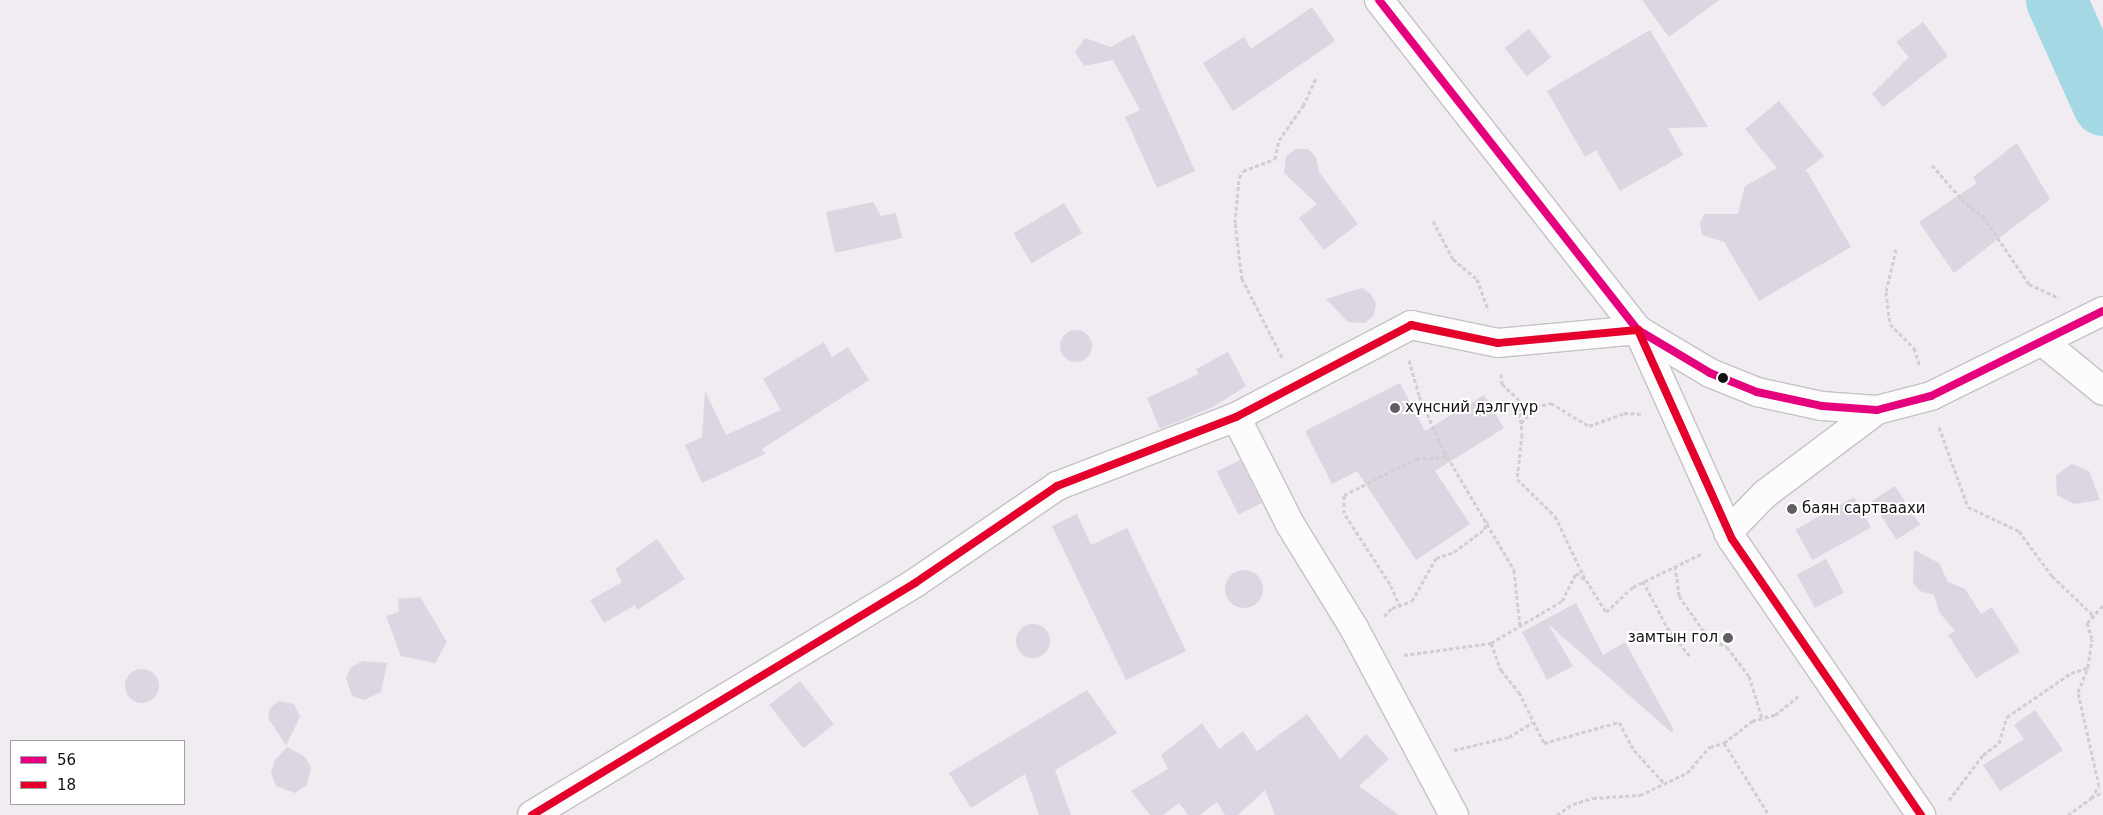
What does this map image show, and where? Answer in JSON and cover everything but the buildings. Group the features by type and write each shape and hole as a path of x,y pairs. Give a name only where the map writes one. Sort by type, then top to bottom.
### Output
{"street":[{"path":"1379,0 1638,330 1674,415 1730,536 1921,815"},
{"path":"532,815 914,583 1057,486 1236,417 1411,325 1498,342 1638,330 1710,373 1757,392 1822,406 1877,410 1931,396 2100,313"},
{"path":"2043,342 2103,391"},
{"path":"1730,536 1764,494 1877,410"},
{"path":"1236,417 1290,524 1366,650 1454,815"}],"path":[{"path":"1291,388 1284,361 1242,279 1235,224 1239,178 1243,171 1275,159 1279,140 1303,106 1316,78"},
{"path":"1932,165 1966,204 1983,216 2029,284 2044,294 2060,298 2069,328"},
{"path":"1433,221 1453,259 1477,279 1498,342 1502,384 1518,400 1521,423 1517,479 1555,516 1586,580 1606,612 1643,581 1730,536"},
{"path":"1896,249 1886,292 1890,324 1914,348 1931,396"},
{"path":"1389,337 1406,352 1419,396 1448,456 1488,521 1514,570 1520,627"},
{"path":"1521,423 1536,407 1551,403 1588,426 1624,413 1674,415"},
{"path":"1400,607 1390,584 1344,513 1344,495 1381,478 1390,469 1416,459 1448,456"},
{"path":"1948,457 1968,508 2019,531 2052,576 2094,616"},
{"path":"1366,650 1392,608 1400,607 1412,601 1436,558 1454,552 1484,529 1488,521"},
{"path":"1675,566 1679,596 1708,637 1727,647 1749,676 1762,718"},
{"path":"1366,650 1491,643 1562,601 1576,573 1586,580"},
{"path":"1643,581 1667,627 1690,656"},
{"path":"2091,798 2099,786 2078,692 2088,667 2092,639 2087,623 2103,605"},
{"path":"1491,643 1501,670 1519,692 1544,743 1619,722 1634,750 1664,783"},
{"path":"1946,803 1984,755 1999,743 2007,717 2071,673 2088,667"},
{"path":"1557,815 1573,804 1593,798 1640,795 1686,773 1710,747 1724,743 1752,721 1775,715 1825,675"},
{"path":"1426,762 1444,752 1509,737 1533,722"},
{"path":"1724,743 1769,815"},
{"path":"2068,815 2091,798 2103,792"}],"waterway":[{"path":"2056,0 2103,105"}],"transit line":[{"name":"56","path":"1379,0 1638,330 1710,373 1757,392 1822,406 1877,410 1931,396 2103,311"},
{"name":"18","path":"532,815 915,583 1057,486 1236,417 1411,325 1498,343 1638,330 1732,539 1921,815"}],"place":[{"name":"хүнсний дэлгүүр","path":"1395,408"},
{"name":"баян сартваахи","path":"1792,509"},
{"name":"замтын гол","path":"1728,638"}]}
